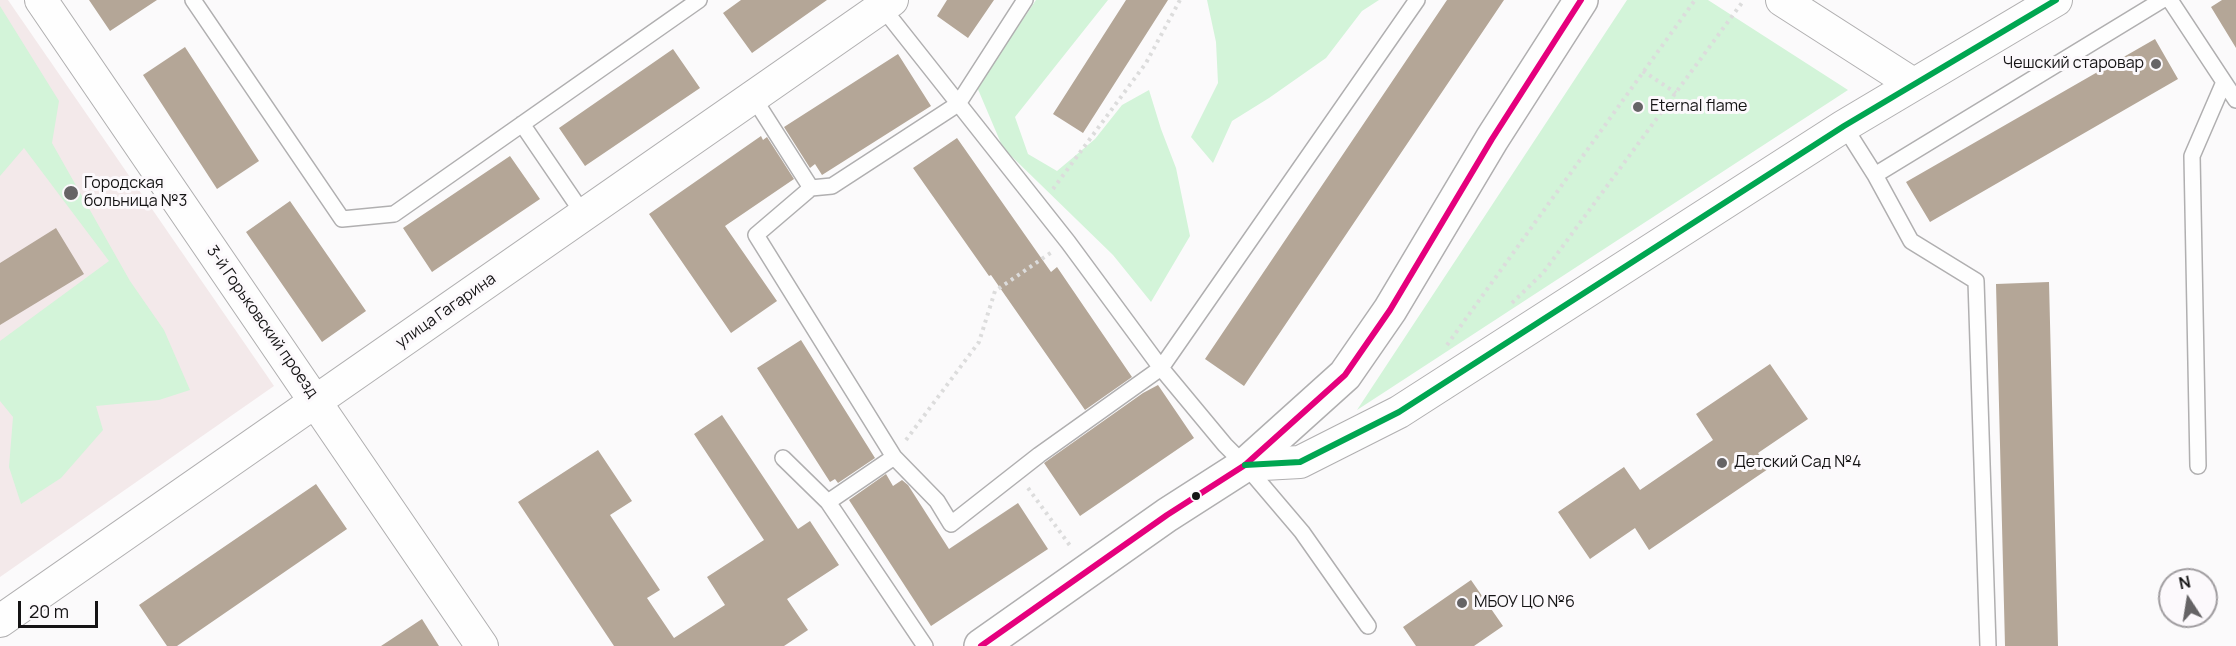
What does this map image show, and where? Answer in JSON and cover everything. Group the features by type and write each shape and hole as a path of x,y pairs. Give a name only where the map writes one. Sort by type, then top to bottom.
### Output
{"street":[{"name":"3-й Горьковский проезд","path":"40,0 482,646"},
{"path":"1782,0 1913,84"},
{"path":"1245,465 1300,462 1399,412 1844,126 2056,0"},
{"path":"981,646 1167,515 1245,465 1345,375 1390,310 1573,3"},
{"name":"улица Гагарина","path":"0,621 887,4"}],"lane":[{"path":"193,0 342,219 394,214 699,0"},
{"path":"1025,0 958,104 832,186 811,189 756,235 894,457 937,501 951,524 1017,472 1161,368 1417,0"},
{"path":"1875,175 2162,0"},
{"path":"2170,0 2236,100"},
{"path":"887,4 958,104 1068,242 1161,368 1302,531 1368,626"},
{"path":"2198,466 2192,156 2224,82"},
{"path":"753,97 811,189"},
{"path":"522,124 584,215"},
{"path":"1844,126 1875,175 1911,241 1976,281 1988,646"},
{"path":"828,502 894,457"},
{"path":"783,458 828,502 925,646"}],"path":[{"path":"1040,207 1146,63 1180,0"},
{"path":"1441,353 1695,0"},
{"path":"1509,306 1543,273 1744,0"},
{"path":"1643,71 1676,93"},
{"path":"894,457 979,342 995,291 1068,242"},
{"path":"1017,472 1071,548"}],"shaded area":[{"name":"Городская больница №3","path":"0,0 8,0 274,386 0,577"}],"green space":[{"path":"1036,0 1108,0 1015,117 1028,154 1057,171 1095,139 1122,105 1149,90 1176,168 1190,236 1151,302 1113,255 1003,148 977,87"},
{"path":"1207,0 1379,0 1362,11 1326,58 1232,121 1213,163 1191,137 1218,83 1216,42"},
{"path":"1627,0 1708,0 1848,90 1357,410"},
{"path":"0,6 59,101 52,143 130,281 164,330 190,390 159,400 96,406 103,430 61,478 21,504 9,467 13,417 0,401 0,341 109,261 24,148 0,176"}],"building":[{"path":"89,0 157,0 110,31"},
{"path":"741,0 827,0 752,53 723,13"},
{"path":"947,0 994,0 968,38 937,16"},
{"path":"1126,0 1168,0 1083,133 1053,114"},
{"path":"1447,0 1504,0 1244,386 1205,359"},
{"path":"2222,0 2236,0 2236,48 2211,7"},
{"path":"2155,39 2178,79 1930,222 1906,182"},
{"path":"185,47 259,161 217,189 143,75"},
{"path":"673,49 700,88 585,166 559,128"},
{"path":"898,54 931,106 822,175 815,164 810,168 784,127"},
{"path":"761,136 763,140 767,137 794,179 725,226 777,301 731,333 649,214"},
{"path":"957,138 1051,272 1057,267 1132,377 1085,410 913,168"},
{"path":"510,156 540,199 432,272 403,228"},
{"path":"290,201 366,311 322,342 246,232"},
{"path":"56,228 84,274 0,325 0,263"},
{"path":"2049,282 2058,646 2005,646 1996,284"},
{"path":"801,340 875,458 838,483 835,479 830,482 757,368"},
{"name":"Детский Сад №4","path":"1770,364 1808,419 1758,453 1768,469 1649,550 1635,528 1590,559 1558,512 1624,467 1640,490 1713,440 1696,414"},
{"path":"1158,385 1194,438 1080,516 1044,463 1143,393"},
{"path":"722,415 798,529 810,521 839,565 787,599 808,630 784,646 614,646 518,502 598,450 632,501 610,515 660,590 647,598 674,638 725,605 707,577 764,540 694,434"},
{"path":"886,474 893,486 902,480 908,485 949,549 1018,503 1048,549 931,626 849,500"},
{"path":"316,484 347,529 177,646 167,646 139,605"},
{"name":"МБОУ ЦО №6","path":"1471,580 1503,626 1474,646 1416,646 1403,627"},
{"path":"422,619 439,646 381,646"}],"transit line":[{"path":"981,646 1167,515 1245,465 1345,375 1390,310 1492,139 1581,0"},
{"path":"1245,465 1300,462 1399,412 1844,126 2056,0"}],"place":[{"name":"Чешский старовар","path":"2156,64"},
{"name":"Eternal flame","path":"1638,107"},
{"name":"Городская больница №3","path":"71,193"},
{"name":"Детский Сад №4","path":"1722,463"},
{"name":"МБОУ ЦО №6","path":"1462,603"}]}
